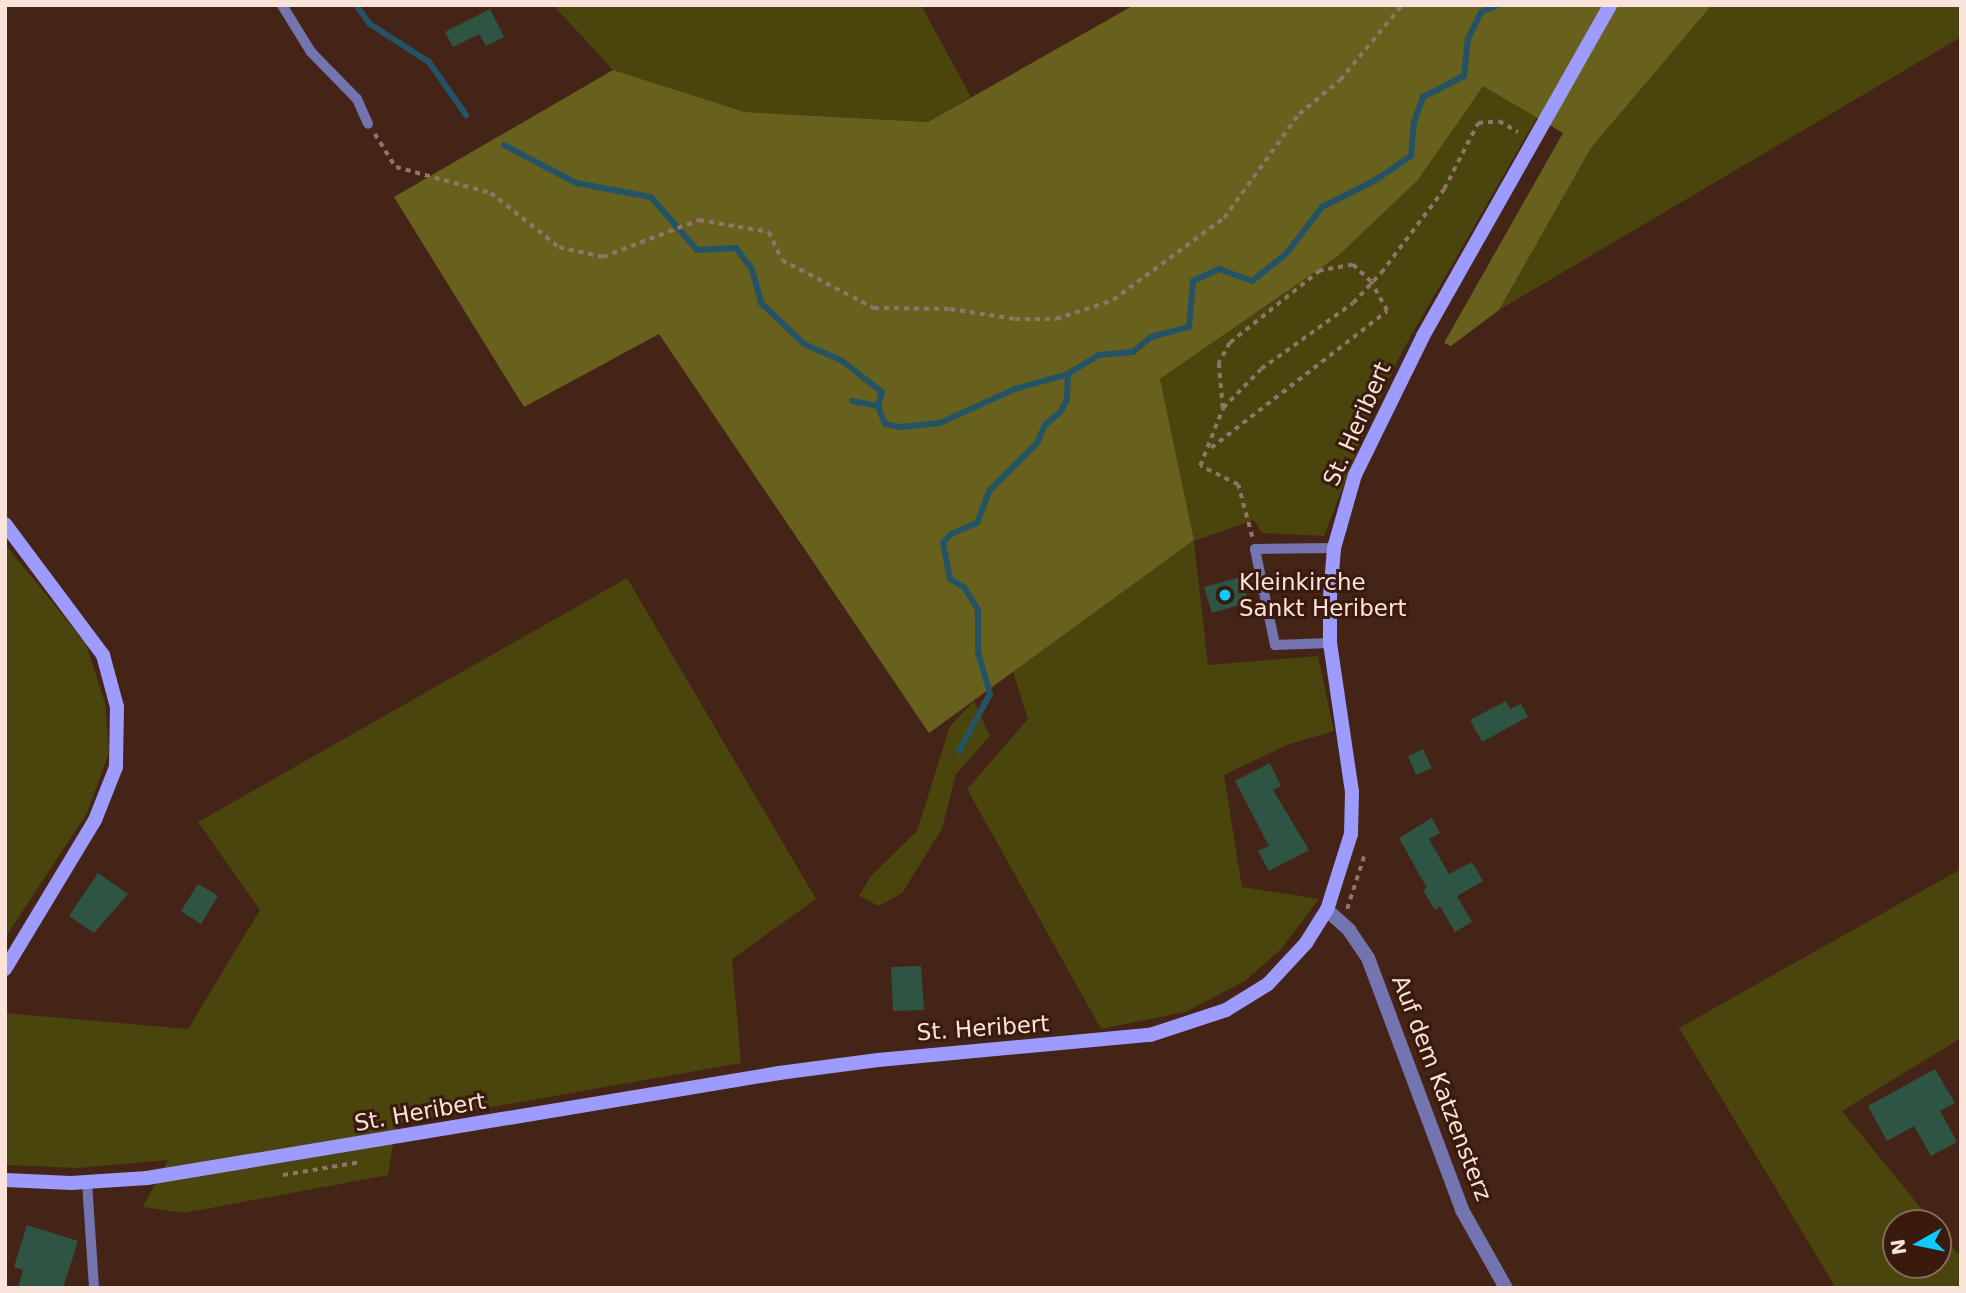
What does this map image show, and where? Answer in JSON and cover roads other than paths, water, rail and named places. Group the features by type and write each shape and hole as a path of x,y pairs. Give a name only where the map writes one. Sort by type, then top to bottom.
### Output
{"street":[{"name":"St. Heribert","path":"5,1180 87,1182 147,1178 315,1154 878,1059 1150,1035 1226,1010 1268,984 1306,943 1327,910 1351,834 1352,792 1330,643 1334,548 1354,475 1423,336 1610,5"},
{"path":"5,524 103,655 117,708 116,766 95,820 5,969"},
{"name":"Auf dem Katzensterz","path":"1327,910 1341,922 1368,958 1462,1210 1506,1288"}],"lane":[{"path":"282,5 311,52 357,99 368,124"},
{"path":"1330,643 1275,645 1255,549 1334,548"},
{"path":"87,1182 94,1288"}],"waterway":[{"path":"356,5 370,24 429,62 466,115"},
{"path":"504,145 576,183 651,197 697,250 736,248 752,269 761,303 804,344 841,360 882,392 878,406 885,424 900,427 940,423 1015,389 1068,374 1098,355 1133,352 1151,337 1189,327 1193,281 1219,269 1252,281 1286,254 1322,207 1374,181 1411,156 1414,122 1423,97 1464,76 1468,39 1481,12 1498,5"},
{"path":"959,751 990,694 978,652 978,610 965,588 950,579 943,543 951,534 977,523 989,491 1037,443 1045,425 1060,412 1067,400 1068,374"},
{"path":"852,401 878,406"}],"place":[{"name":"Kleinkirche Sankt Heribert","path":"1225,595"}]}
